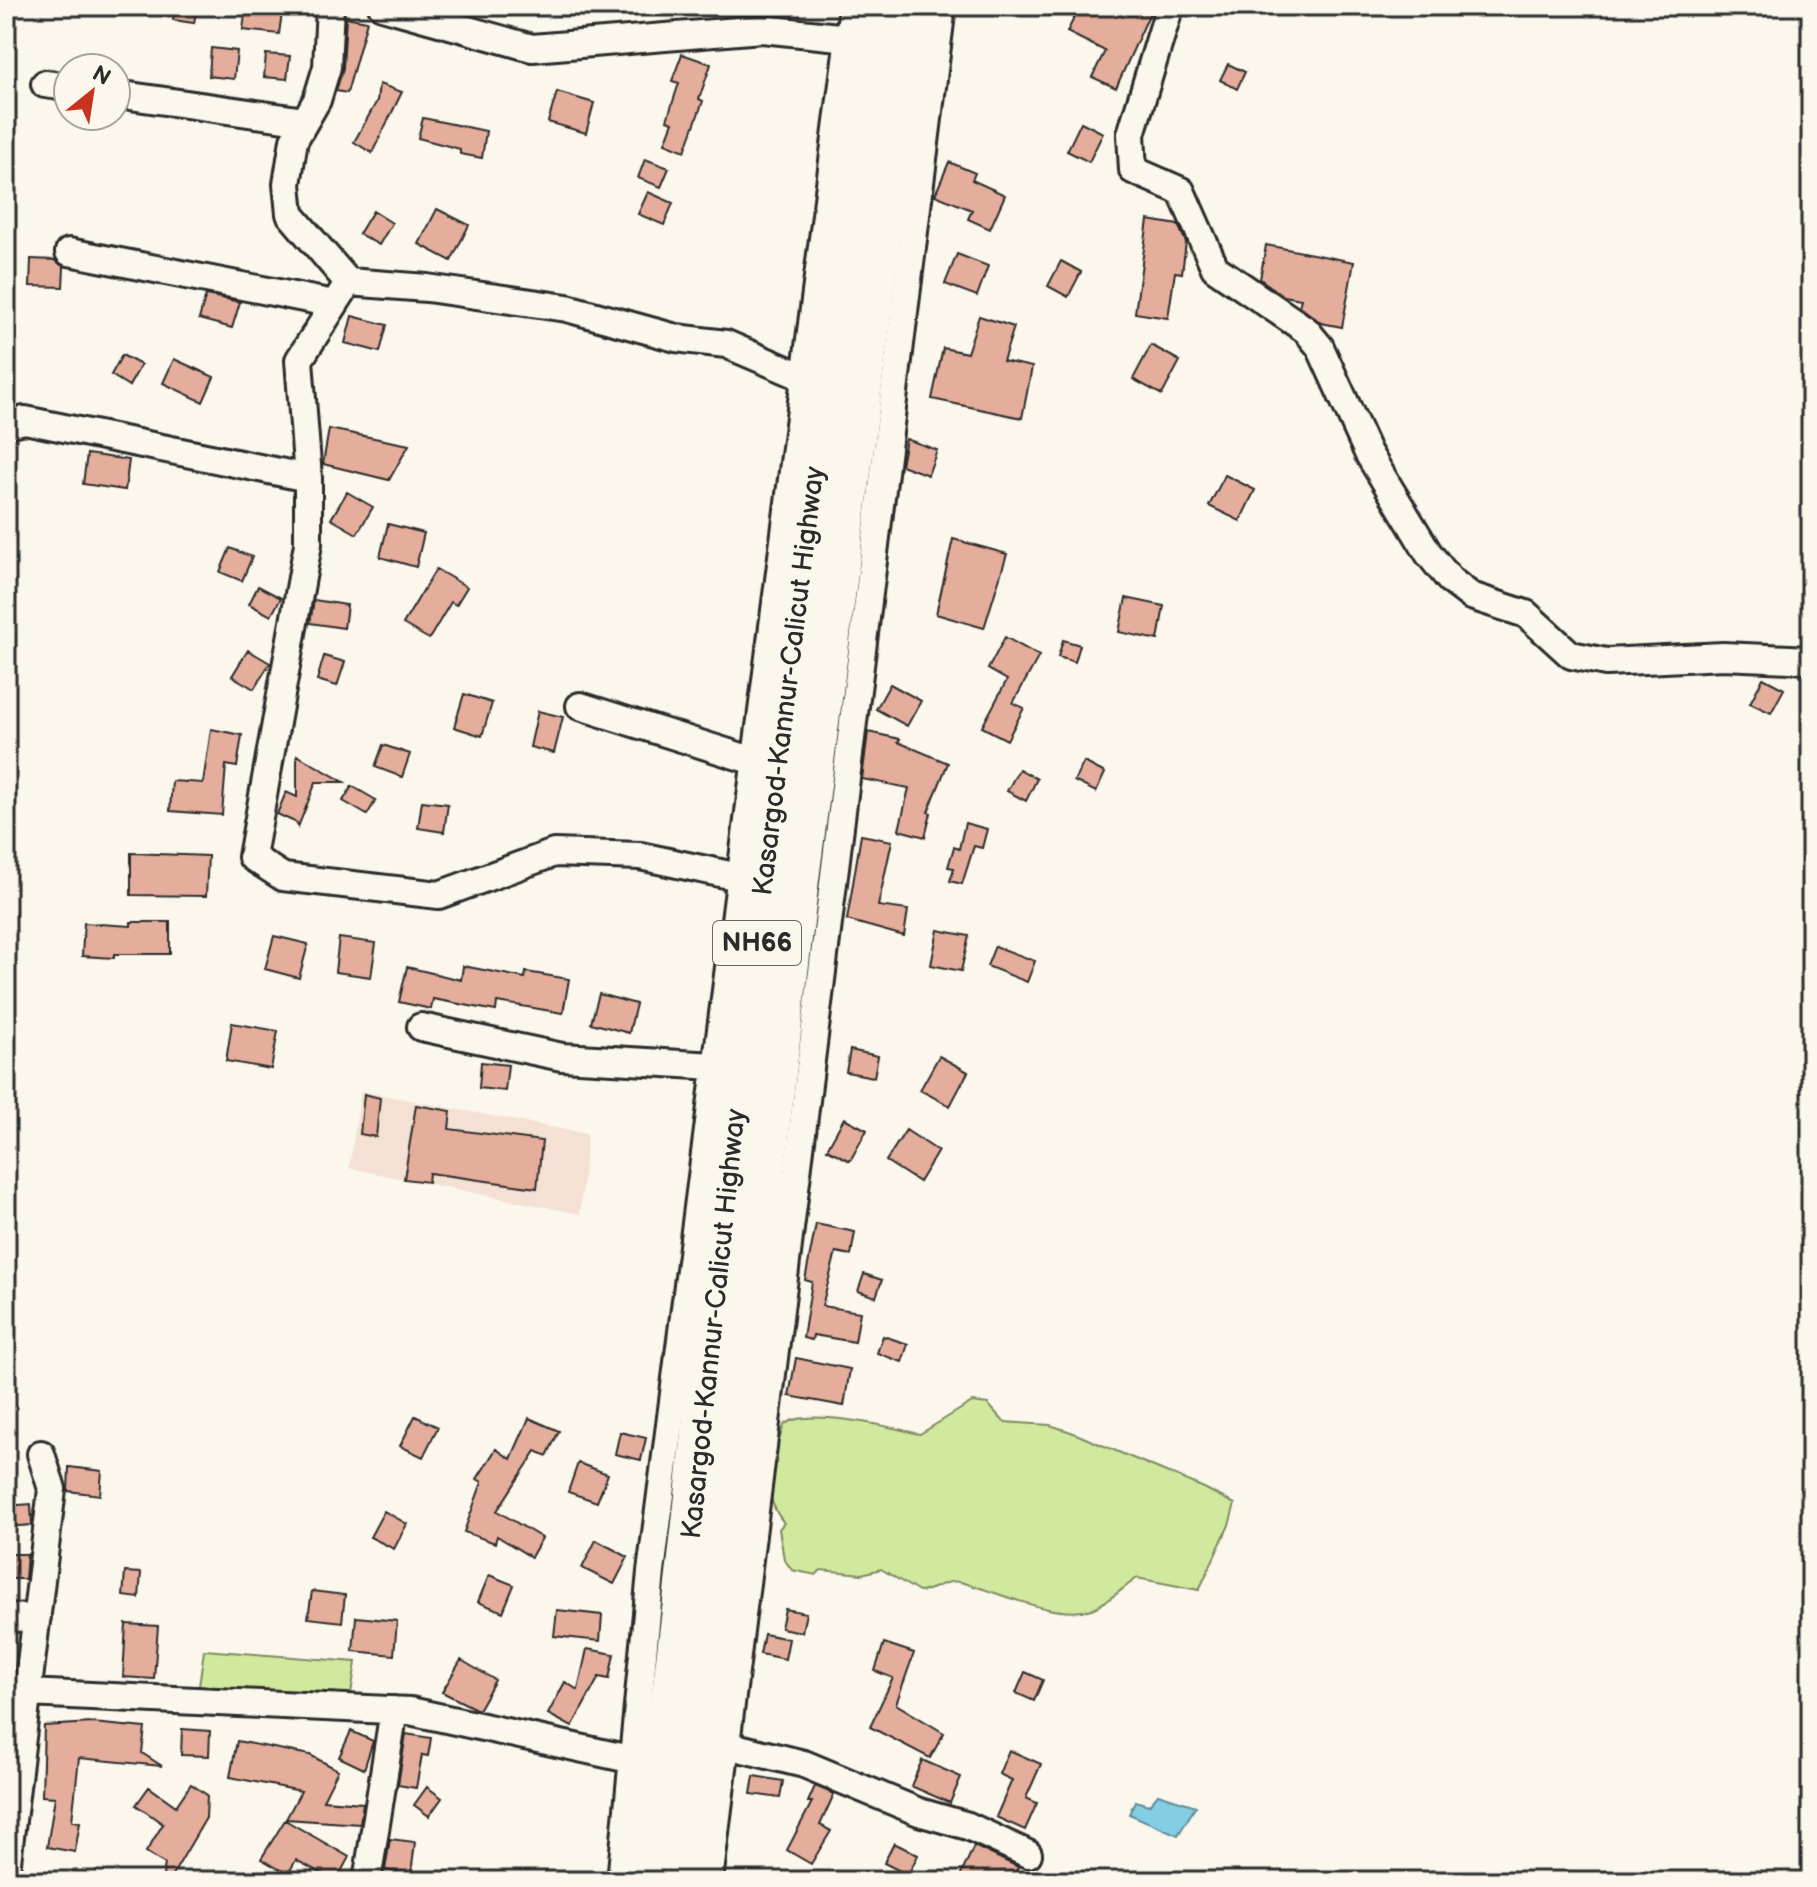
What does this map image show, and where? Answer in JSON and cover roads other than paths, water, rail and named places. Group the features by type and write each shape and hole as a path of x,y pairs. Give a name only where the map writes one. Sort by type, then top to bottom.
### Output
{"highway":[{"name":"Kasargod-Kannur-Calicut Highway","path":"647,1881 676,1664 743,1059 802,571 878,6"},
{"name":"Kasargod-Kannur-Calicut Highway","path":"682,1881 728,1525 734,1438 799,887 911,6"}],"street":[{"path":"330,6 327,67 317,100 294,140 287,184 290,214 341,293"},
{"path":"382,6 532,48 762,29 849,38"},
{"path":"621,1881 651,1572 853,6"},
{"path":"709,1881 723,1744 942,6"},
{"path":"1170,6 1131,134 1133,170 1181,191 1215,268 1230,282 1288,316 1313,338 1368,453 1429,554 1450,580 1471,596 1526,614 1571,655 1606,662 1723,656 1811,660"},
{"path":"132,96 305,121"},
{"path":"69,252 341,293 427,288 567,308 676,338 726,344 803,377"},
{"path":"341,293 299,360 308,478 308,544 252,857 283,877 439,895 554,853 640,856 739,877"},
{"path":"6,424 25,420 308,478"},
{"path":"580,706 754,761"},
{"path":"421,1027 562,1057 715,1066"},
{"path":"6,1870 17,1694 37,1617 52,1489 41,1454"},
{"path":"6,1618 37,1617"},
{"path":"17,1694 394,1710 634,1760"},
{"path":"367,1881 394,1710"},
{"path":"723,1744 804,1764 919,1812 968,1826 1028,1854"}],"water":[{"path":"1158,1794 1196,1806 1178,1835 1129,1814 1135,1801 1149,1805"}]}
